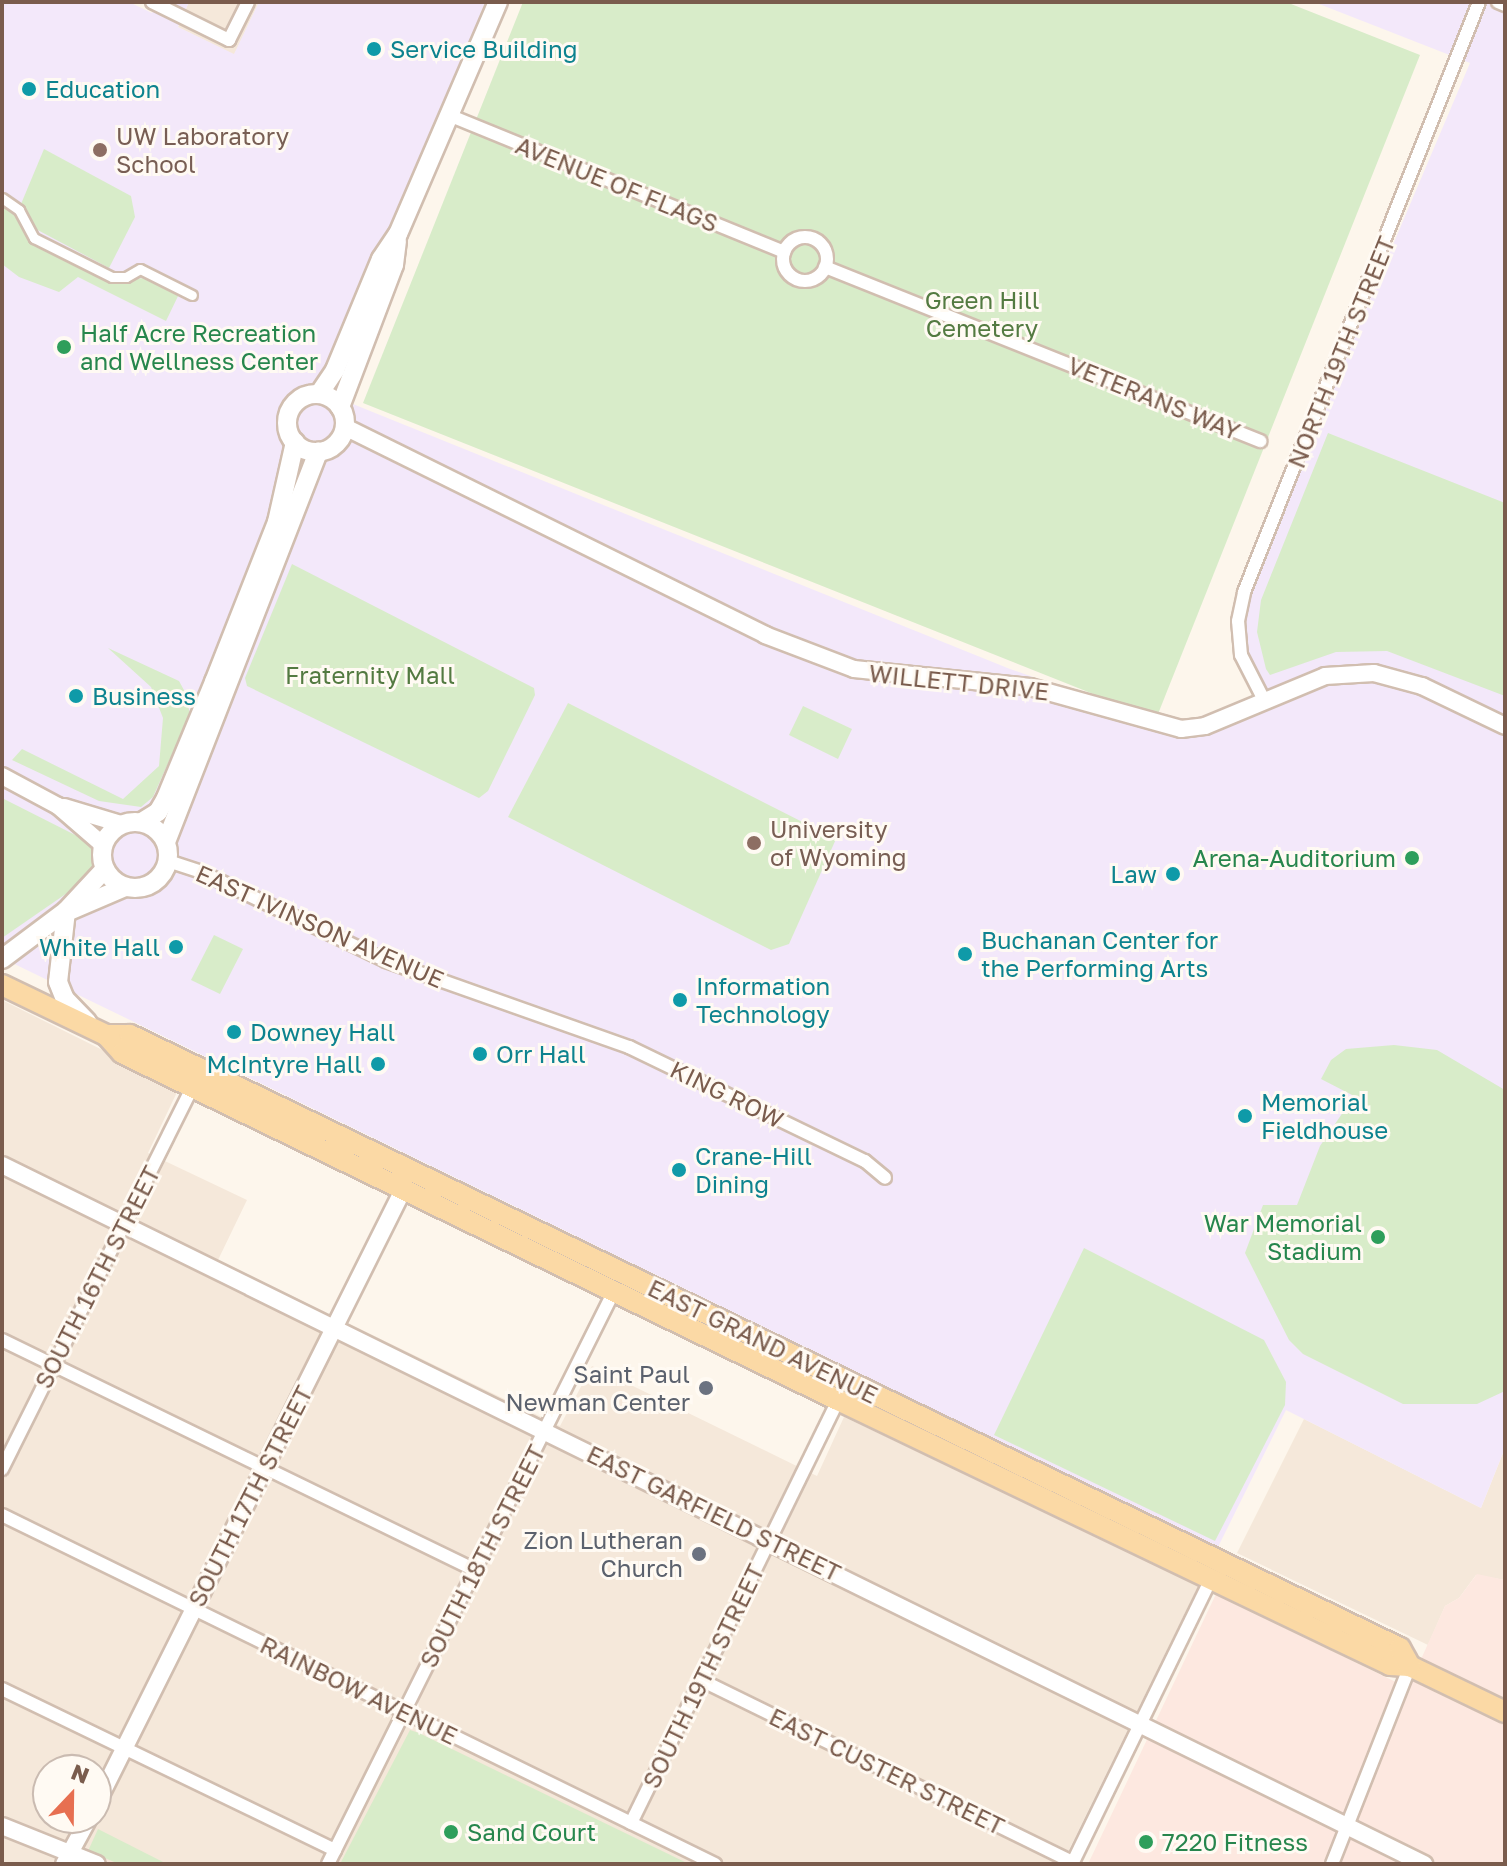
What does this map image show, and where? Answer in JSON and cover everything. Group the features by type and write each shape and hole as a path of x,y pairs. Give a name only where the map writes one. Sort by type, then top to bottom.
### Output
{"main road":[{"path":"319,394 335,370 381,259 398,234 498,2"},
{"path":"125,887 105,869 103,845 121,824 142,822 158,812 166,798 220,685 318,452 337,443 345,427 340,407 394,265 398,234"},
{"path":"318,452 295,442 287,428 291,408 306,396 319,394 340,407"},
{"path":"66,911 87,907 125,887 149,885 167,852 220,685 277,522 295,442"},
{"path":"142,822 167,852"},
{"path":"2,959 66,911 105,869"},
{"path":"66,911 57,958 61,991 76,1014 106,1035"},
{"name":"EAST GRAND AVENUE","path":"2,985 106,1035 122,1053 838,1400 1390,1665 1410,1666 1505,1712"},
{"name":"EAST GRAND AVENUE","path":"106,1035 130,1035 1400,1648 1410,1666"}],"street":[{"path":"152,2 229,40 248,2"},
{"name":"NORTH 19TH STREET","path":"1265,702 1241,655 1238,621 1244,592 1479,2"},
{"path":"1498,2 1505,5"},
{"name":"AVENUE OF FLAGS","path":"451,116 784,252"},
{"path":"2,198 19,210 34,238 112,277 126,277 140,269 192,295"},
{"path":"809,237 824,249 825,267 817,278 797,280 783,265 784,252 791,241 809,237"},
{"name":"VETERANS WAY","path":"825,267 1260,441"},
{"name":"WILLETT DRIVE","path":"345,427 765,635 854,669 1042,689 1181,729 1205,726 1325,676 1374,673 1422,686 1505,726"},
{"path":"2,776 58,806 121,824"},
{"path":"58,806 103,845"},
{"name":"EAST IVINSON AVENUE","path":"167,852 199,871 386,961 561,1026"},
{"name":"KING ROW","path":"561,1026 629,1047 865,1161 885,1178"},
{"name":"SOUTH 16TH STREET","path":"2,1469 193,1086"},
{"name":"EAST GARFIELD STREET","path":"2,1165 1142,1721 1424,1864"},
{"name":"SOUTH 17TH STREET","path":"112,1774 404,1188"},
{"name":"SOUTH 18TH STREET","path":"328,1864 614,1291"},
{"path":"2,1340 475,1570"},
{"name":"SOUTH 19TH STREET","path":"631,1823 838,1400"},
{"name":"RAINBOW AVENUE","path":"2,1515 715,1864"},
{"path":"1072,1863 1211,1579"},
{"path":"1332,1864 1410,1666"},
{"name":"EAST CUSTER STREET","path":"701,1680 1072,1863"},
{"path":"2,1689 335,1850"},
{"path":"2,1826 67,1858 97,1864"},
{"path":"67,1858 80,1834"}],"shaded area":[{"name":"University of Wyoming","path":"2,2 129,2 152,13 158,2 189,2 178,27 234,54 259,2 485,2 333,396 1010,669 1181,729 1264,702 1251,681 1239,608 1470,63 1314,2 1505,2 1505,1448 1481,1508 1286,1410 1218,1547 2,958"},
{"path":"189,2 259,2 234,55 178,27"},
{"path":"2,1000 179,1088 148,1153 247,1200 218,1260 560,1426 592,1366 817,1476 844,1417 1199,1584 1062,1864 2,1864"},
{"path":"1304,1419 1481,1508 1505,1448 1505,1580 1476,1575 1459,1598 1445,1606 1428,1645 1237,1553"},
{"path":"1477,1574 1505,1580 1505,1864 1088,1864 1216,1594 1408,1688 1445,1606 1459,1598"}],"green space":[{"name":"Green Hill Cemetery","path":"523,2 1286,2 1420,55 1156,719 363,403"},
{"path":"44,149 131,196 135,217 109,268 32,227 21,204"},
{"path":"2,205 15,213 28,240 109,281 144,278 180,292 166,321 78,277 59,292 19,277 2,264"},
{"path":"1328,433 1505,503 1505,696 1387,651 1336,652 1270,675 1257,632 1261,600"},
{"name":"Fraternity Mall","path":"292,564 534,688 535,695 488,791 479,798 247,686 245,678"},
{"path":"108,648 179,681 190,714 153,797 141,807 99,801 12,760 22,749 123,799 159,766 163,718 151,687"},
{"path":"568,703 836,839 789,944 771,950 508,817"},
{"path":"803,706 852,729 838,759 789,735"},
{"path":"2,798 91,843 97,862 86,880 2,938"},
{"path":"214,935 243,949 220,994 191,980"},
{"name":"War Memorial Stadium","path":"1394,1045 1437,1050 1505,1090 1505,1391 1477,1404 1403,1404 1303,1354 1289,1340 1245,1253 1263,1205 1297,1205 1320,1146 1354,1096 1321,1079 1331,1060 1346,1049"},
{"path":"1084,1248 1264,1340 1286,1382 1285,1405 1215,1541 994,1435"},
{"path":"410,1730 419,1733 689,1864 340,1864"},
{"path":"96,1834 108,1834 167,1864 119,1864 88,1851"}],"place":[{"name":"Service Building","path":"374,49"},
{"name":"Education","path":"29,89"},
{"name":"UW Laboratory School","path":"100,150"},
{"name":"Half Acre Recreation and Wellness Center","path":"64,347"},
{"name":"Business","path":"76,696"},
{"name":"University of Wyoming","path":"754,843"},
{"name":"Arena-Auditorium","path":"1412,858"},
{"name":"Law","path":"1173,874"},
{"name":"White Hall","path":"176,947"},
{"name":"Buchanan Center for the Performing Arts","path":"965,954"},
{"name":"Information Technology","path":"680,1000"},
{"name":"Downey Hall","path":"234,1032"},
{"name":"Orr Hall","path":"480,1054"},
{"name":"McIntyre Hall","path":"378,1064"},
{"name":"Memorial Fieldhouse","path":"1245,1116"},
{"name":"Crane-Hill Dining","path":"679,1170"},
{"name":"War Memorial Stadium","path":"1378,1237"},
{"name":"Saint Paul Newman Center","path":"706,1388"},
{"name":"Zion Lutheran Church","path":"699,1554"},
{"name":"Sand Court","path":"451,1832"},
{"name":"7220 Fitness","path":"1146,1842"}]}
